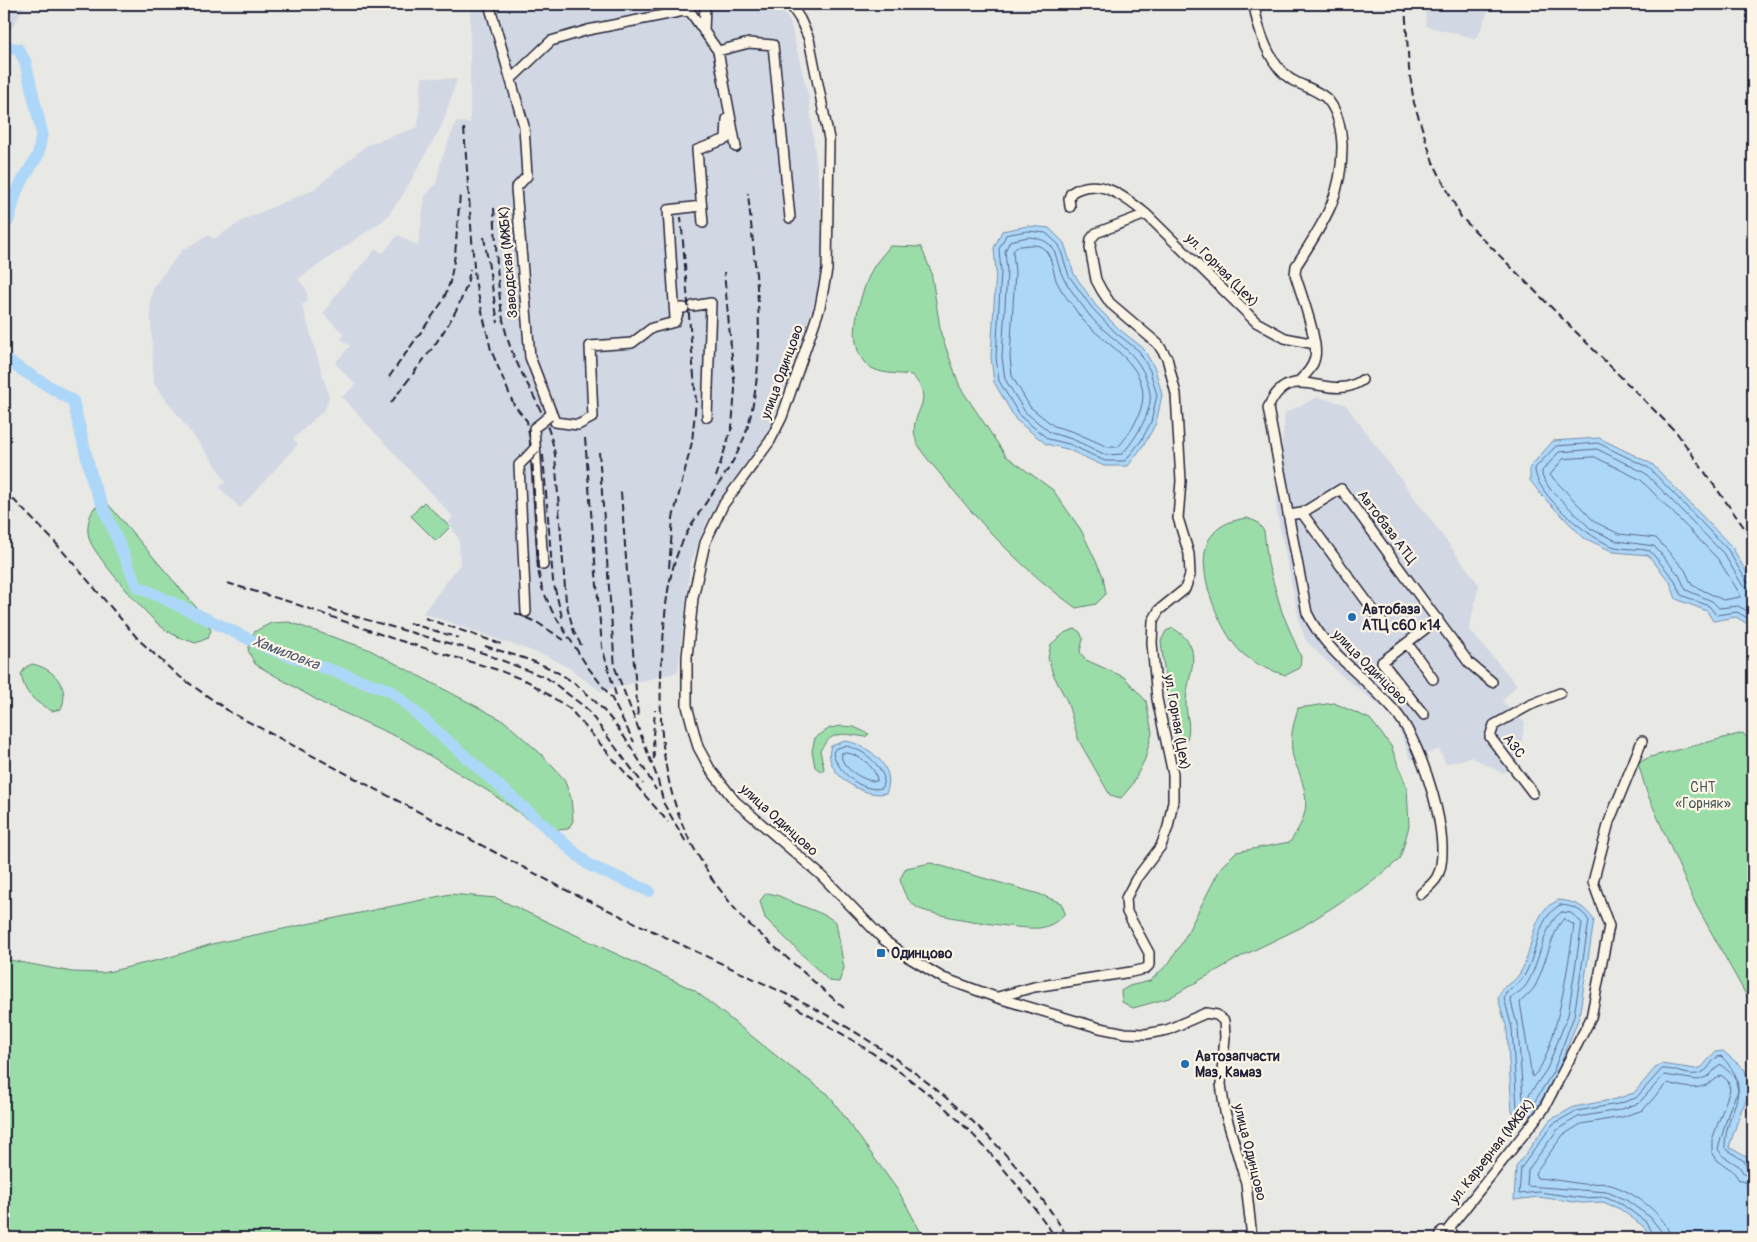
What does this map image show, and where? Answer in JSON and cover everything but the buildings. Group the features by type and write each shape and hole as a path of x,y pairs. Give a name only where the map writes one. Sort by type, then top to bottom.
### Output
{"street":[{"name":"Заводская (МЖБК)","path":"489,4 524,126 527,176 516,188 530,357 548,417"},
{"path":"704,32 705,4"},
{"name":"улица Одинцово","path":"790,4 810,39 829,139 827,270 820,308 782,417 766,447 723,506 705,543 693,598 686,657 686,690 691,727 710,769 735,801 822,876 884,940 943,978 998,998 1125,1033 1146,1034 1167,1030 1206,1014 1218,1016 1224,1021 1226,1037 1222,1084 1225,1112 1246,1182 1252,1238"},
{"path":"1254,4 1265,39 1278,68 1291,79 1325,97 1334,108 1341,129 1342,163 1339,185 1325,220 1296,266 1295,274 1315,344 1316,355 1310,370 1298,382"},
{"path":"511,79 551,40 588,30 689,10 718,51 736,147"},
{"path":"718,51 748,43 773,45 790,218"},
{"path":"702,223 697,150 726,139 727,99"},
{"name":"ул. Горная (Цех)","path":"1070,207 1069,198 1071,193 1086,186 1097,186 1125,197 1146,214 1256,322 1285,338 1315,344"},
{"path":"675,322 668,210 701,206"},
{"name":"ул. Горная (Цех)","path":"998,998 1034,987 1145,968 1150,965 1151,959 1130,920 1126,898 1136,879 1161,846 1168,827 1173,801 1173,774 1157,699 1152,643 1153,621 1159,610 1185,589 1190,575 1189,554 1178,518 1181,481 1176,394 1167,358 1158,344 1110,302 1102,291 1096,280 1090,248 1091,239 1096,233 1146,214"},
{"path":"675,322 680,308 711,303 707,418"},
{"path":"543,565 534,428 548,417 555,422 578,425 593,417 590,346 632,343 652,328 675,322"},
{"path":"1298,382 1342,389 1353,386 1362,380"},
{"name":"улица Одинцово","path":"1298,382 1286,386 1274,394 1268,408 1307,613 1316,630 1346,665 1386,701 1400,717 1416,745 1426,772 1443,836 1442,859 1437,878 1421,894"},
{"path":"526,612 519,466 535,448"},
{"name":"Автобаза АТЦ","path":"1288,515 1302,513 1341,489 1470,664 1492,682"},
{"path":"1302,513 1382,622"},
{"path":"1424,715 1382,662 1438,619"},
{"path":"1408,643 1433,680"},
{"name":"АЗС","path":"1533,793 1490,737 1494,725 1530,705 1560,693"},
{"name":"ул. Карьерная (МЖБК)","path":"1454,1238 1450,1227 1543,1110 1591,1018 1609,926 1592,882 1609,822 1642,740"}],"shaded area":[{"path":"4,4 26,4 6,38 4,38"},
{"path":"470,4 778,4 790,22 809,99 819,188 823,256 818,291 768,434 756,454 707,521 690,565 678,672 600,691 569,668 549,657 423,613 460,564 459,540 449,522 453,517 342,397 356,385 335,363 350,346 341,339 344,334 323,314 341,288 376,249 383,253 398,235 418,246 425,196 436,184 441,161 456,122 470,123"},
{"path":"1425,4 1491,4 1478,36 1474,38 1426,26"},
{"path":"422,77 457,79 442,125 402,196 385,219 298,279 306,289 308,301 302,305 329,397 325,409 293,439 298,444 240,508 219,487 226,482 213,461 154,384 150,301 154,286 182,250 208,235 214,239 247,218 313,190 367,145 418,127"},
{"path":"1318,397 1345,404 1479,585 1469,629 1517,685 1502,701 1525,723 1517,766 1502,773 1471,757 1446,764 1439,749 1411,760 1397,724 1385,710 1339,673 1306,641 1300,624 1276,508 1285,413"}],"green space":[{"path":"890,246 921,247 931,271 941,334 960,387 1006,456 1053,490 1081,530 1103,576 1106,594 1096,604 1076,608 1021,563 987,529 918,445 914,428 923,398 918,382 912,375 883,372 872,368 860,356 856,345 855,332 859,305 872,270"},
{"path":"424,502 450,527 436,541 411,516"},
{"path":"108,504 195,606 211,630 208,638 196,643 185,640 160,626 129,594 99,556 89,538 88,522 94,508"},
{"path":"1247,518 1257,522 1264,531 1268,564 1282,612 1301,657 1300,668 1286,675 1263,667 1242,653 1225,630 1210,596 1204,561 1206,546 1220,527 1233,521"},
{"path":"289,622 368,649 504,721 541,754 564,779 571,798 573,821 568,829 545,831 488,791 404,740 322,703 255,664 248,650 254,632 271,623"},
{"path":"1173,628 1184,636 1190,645 1193,662 1186,705 1189,726 1188,734 1187,739 1178,740 1170,720 1161,641 1166,631"},
{"path":"1075,629 1080,632 1083,639 1080,652 1086,660 1124,677 1146,701 1152,733 1145,759 1132,785 1121,798 1110,795 1079,741 1067,701 1053,674 1048,658 1051,644 1066,632"},
{"path":"32,664 40,666 53,674 62,686 64,693 61,709 52,711 31,697 22,681 21,674 26,667"},
{"path":"1334,703 1370,719 1391,746 1407,788 1409,826 1400,859 1372,882 1302,927 1242,956 1169,998 1133,1008 1122,1002 1121,991 1129,986 1150,981 1169,963 1183,941 1221,867 1236,852 1290,842 1301,824 1306,801 1303,783 1292,753 1293,729 1298,708"},
{"path":"841,726 854,727 869,734 865,737 845,734 829,739 820,751 824,768 822,772 815,767 812,751 815,738 830,728"},
{"name":"СНТ «Горняк»","path":"1743,733 1753,745 1753,1001 1750,1002 1695,903 1647,793 1638,763 1650,757"},
{"path":"931,863 1039,894 1061,903 1065,913 1060,919 1050,925 1029,928 977,922 926,911 918,908 908,899 900,879 906,868"},
{"path":"766,893 779,896 836,922 844,968 839,982 829,981 765,918 760,901"},
{"path":"450,894 496,898 694,990 789,1066 828,1094 899,1192 924,1238 4,1238 4,959 72,972 103,973 167,958 212,944"}],"water":[{"path":"1028,226 1049,228 1064,243 1074,274 1096,306 1119,329 1143,348 1155,369 1162,395 1156,423 1145,443 1128,466 1104,466 1067,449 1046,444 1016,420 994,382 991,357 996,271 994,248 1002,231"},
{"path":"1599,438 1652,464 1732,547 1753,584 1753,627 1736,617 1713,621 1707,611 1676,599 1670,582 1648,555 1614,552 1584,538 1542,496 1530,480 1530,467 1553,441"},
{"path":"845,741 863,747 879,759 888,775 889,784 886,793 866,792 846,782 838,774 832,765 830,756 831,746"},
{"path":"1559,900 1579,906 1587,911 1594,920 1579,1017 1557,1074 1533,1114 1522,1117 1512,1112 1507,1029 1498,998 1502,988 1513,982 1520,973 1539,918 1546,908"},
{"path":"1723,1051 1745,1070 1750,1093 1741,1111 1729,1147 1748,1158 1753,1172 1753,1238 1652,1238 1643,1226 1620,1209 1603,1202 1582,1203 1538,1197 1514,1200 1516,1167 1550,1120 1574,1107 1616,1099 1634,1093 1657,1066 1661,1064 1696,1069 1702,1067 1715,1052"}],"waterway":[{"name":"Хамиловка","path":"4,47 18,49 25,61 42,133 38,155 17,190 8,221 4,224"},
{"name":"Хамиловка","path":"4,359 73,401 93,483 137,586 270,649 391,691 589,865 649,891"}],"railway":[{"path":"1405,4 1409,69 1414,103 1433,162 1461,217 1677,433 1753,540"},
{"path":"464,128 475,281 491,350 514,405 527,421 532,454 538,570 542,588 552,611 587,666 611,697 634,742"},
{"path":"714,882 686,833 669,782 662,736 661,666 667,595 680,547 744,439 755,394 759,337 758,308 748,193"},
{"path":"389,377 443,301 450,282 455,255 460,194"},
{"path":"494,208 502,316 511,349 548,427 552,441 555,455 566,602 574,632 581,645"},
{"path":"669,568 673,518 692,442 696,401 681,217"},
{"path":"484,237 498,323"},
{"path":"391,403 449,322 466,287 470,269"},
{"path":"716,477 732,427 735,389 724,272"},
{"path":"585,438 602,647 617,699"},
{"path":"599,452 615,668 657,777 664,804 687,844"},
{"path":"543,455 553,581 563,621"},
{"path":"4,490 54,541 139,640 176,674 230,712 568,891 805,1003 844,1025 918,1075 953,1103 1016,1166 1068,1238"},
{"path":"621,492 638,717"},
{"path":"227,583 290,602 391,638 498,670 529,682 570,709 668,822"},
{"path":"329,609 483,653 547,678 586,708 643,784"},
{"path":"515,613 538,623 567,642"},
{"path":"425,618 504,645"},
{"path":"409,623 459,638"},
{"path":"485,646 547,667 566,677 583,690 598,704 624,736 656,790"},
{"path":"654,759 655,710"},
{"path":"710,877 743,919 845,1009"},
{"path":"786,1002 869,1050 945,1108 976,1137 1031,1203 1056,1238"}],"place":[{"name":"Автобаза АТЦ с60 к14","path":"1352,617"},
{"name":"Одинцово","path":"881,953"},
{"name":"Автозапчасти Маз, Камаз","path":"1185,1064"}]}
